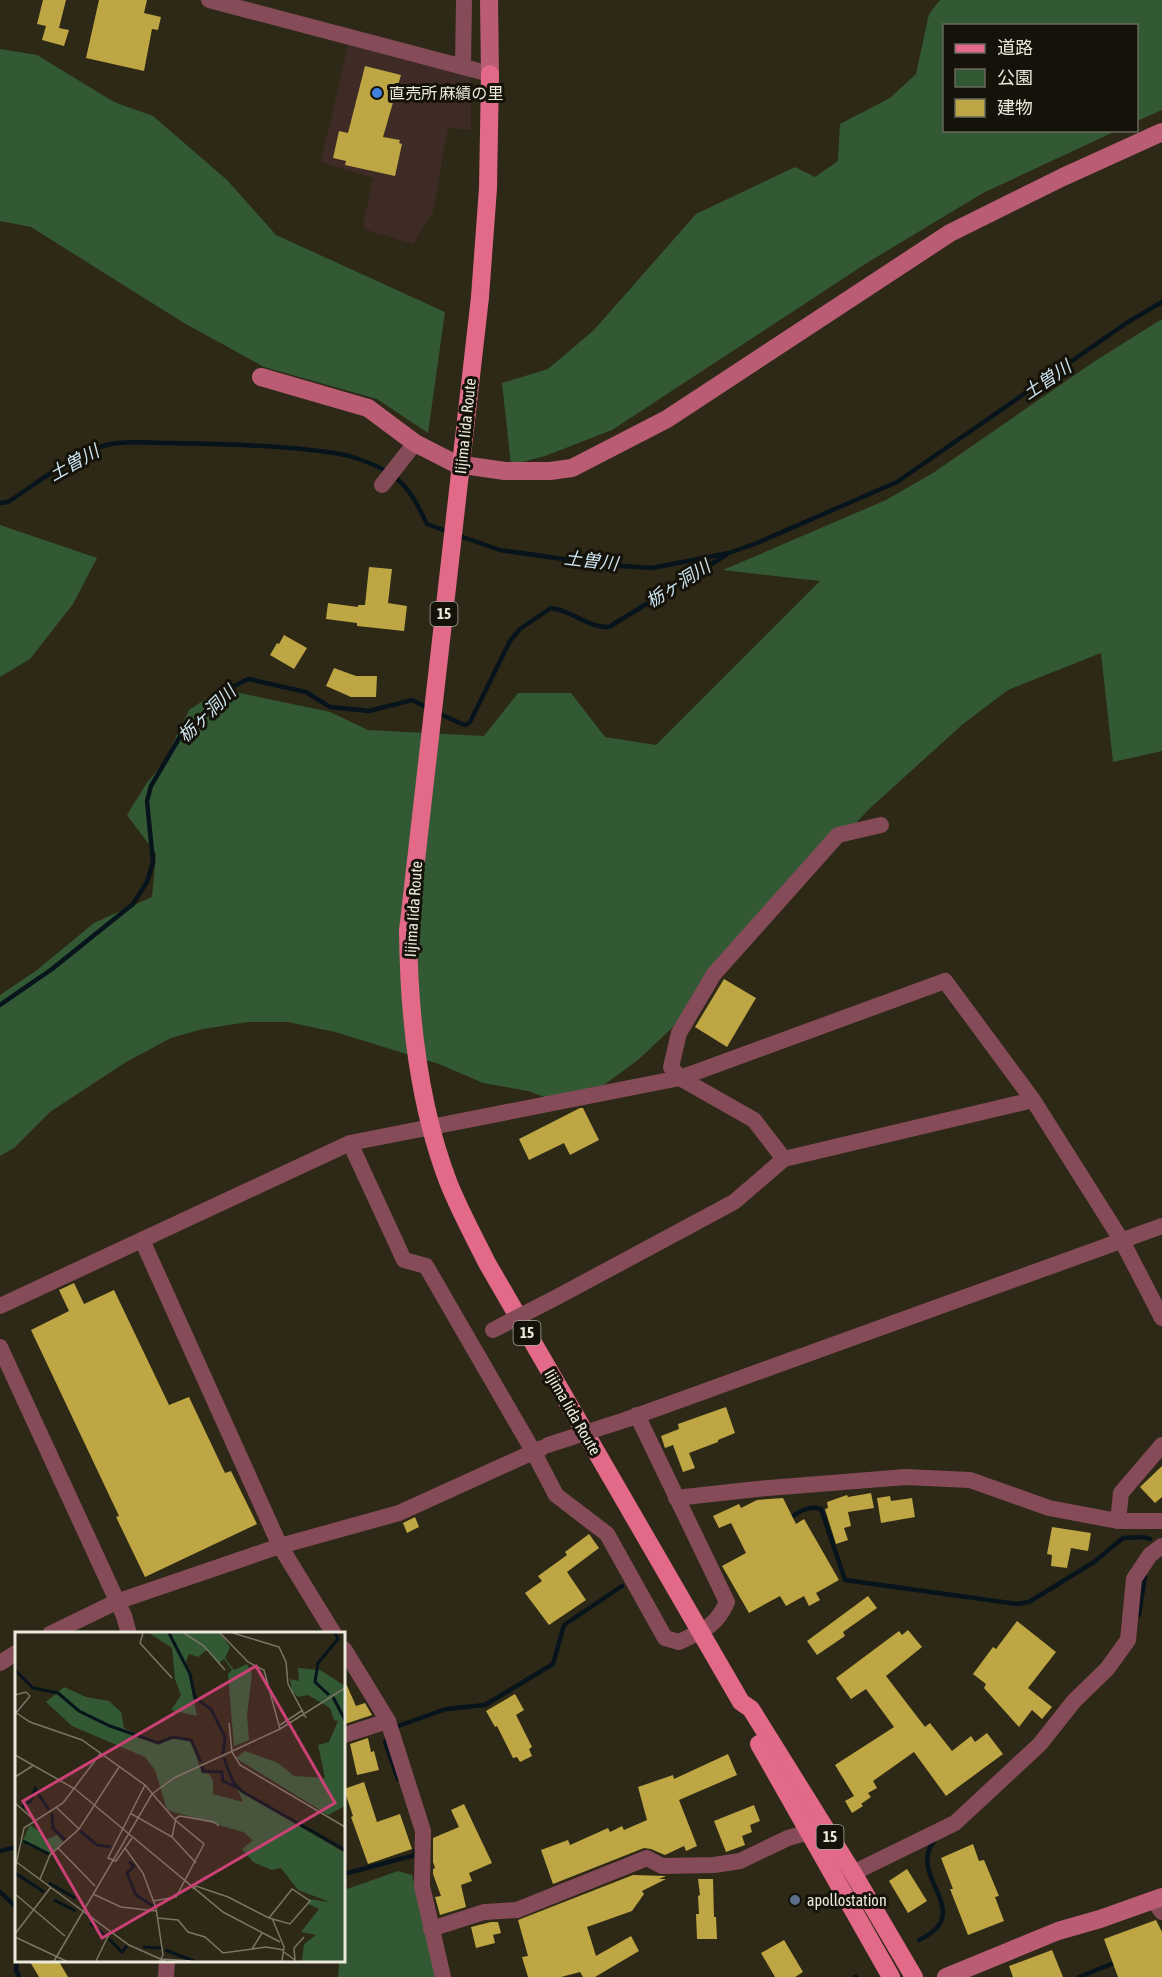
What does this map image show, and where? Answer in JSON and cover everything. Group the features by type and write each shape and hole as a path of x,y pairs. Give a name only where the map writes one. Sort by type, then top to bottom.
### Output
{"main road":[{"name":"Iijima Iida Route","path":"490,74 488,188 480,297 408,931 413,1022 420,1077 430,1126 449,1183 487,1263 741,1702 743,1716 891,1977"},
{"name":"Iijima Iida Route","path":"741,1702 751,1709 914,1977"}],"street":[{"path":"209,0 490,74 489,0"},
{"path":"463,66 464,0"},
{"path":"261,378 368,408 415,443 456,464 495,470 550,471 572,468 667,419 950,233 1063,177 1162,132"},
{"path":"382,485 415,443"},
{"path":"784,1159 754,1119 680,1078 671,1067 679,1033 714,974 838,835 881,825"},
{"path":"0,1306 350,1143 680,1078 945,981 1033,1100 1122,1240 1162,1318"},
{"path":"470,1341 734,1202 784,1159 1033,1100"},
{"path":"350,1143 404,1260 426,1266 470,1341 541,1448 556,1495 607,1534 665,1638 679,1642 700,1632 720,1617 727,1602 676,1498 632,1417"},
{"path":"54,1632 116,1602 280,1546 399,1513 541,1448 1162,1226"},
{"path":"142,1240 280,1546 333,1632"},
{"path":"0,1347 128,1632"},
{"path":"1118,1521 1121,1493 1162,1445"},
{"path":"676,1498 906,1476 970,1480 1049,1508 1118,1521 1162,1521"},
{"path":"853,1874 955,1823 1040,1744 1074,1701 1107,1669 1128,1640 1134,1579 1150,1555 1162,1546"},
{"path":"345,1651 388,1722 423,1832 422,1886 443,1977"},
{"path":"0,1663 15,1654"},
{"path":"345,1735 388,1722"},
{"path":"431,1929 484,1912 517,1910 647,1858 662,1866 703,1866 740,1861 788,1838 809,1832"},
{"path":"946,1977 1058,1931 1159,1903"},
{"path":"166,1977 167,1962"}],"shaded area":[{"path":"348,45 471,76 471,130 448,128 433,211 413,244 367,230 363,226 373,178 321,162"}],"green space":[{"path":"940,0 1162,0 1162,110 1138,121 1138,24 943,24 943,132 1114,132 983,193 870,261 612,430 545,456 511,465 502,383 548,369 594,330 696,214 795,167 815,177 838,161 840,124 890,98 916,74 929,14"},
{"path":"0,49 37,55 114,102 153,116 227,180 276,235 445,312 428,433 377,399 264,367 184,323 31,227 0,221"},
{"path":"1162,319 1162,751 1113,762 1101,653 1008,690 963,724 868,810 690,1011 638,1060 590,1095 561,1103 528,1091 483,1083 439,1064 335,1032 288,1022 248,1022 203,1029 171,1038 126,1062 50,1112 14,1148 0,1156 0,995 37,970 94,923 152,897 156,854 127,815 146,784 164,762 189,710 221,689 330,712 368,730 484,736 518,693 571,693 605,737 656,745 820,581 723,570 886,500 933,473 1095,361"},
{"path":"0,525 97,558 73,604 30,659 0,677"},
{"path":"398,1871 412,1875 439,1977 338,1977 339,1965 337,1962 345,1962 345,1890"}],"building":[{"path":"43,0 66,0 59,28 69,30 64,46 42,40 46,26 37,24"},
{"path":"99,0 147,0 144,13 161,17 158,30 152,29 144,71 86,58"},
{"path":"365,66 401,75 383,137 400,140 399,143 402,144 395,176 345,165 346,161 333,158 339,131 348,133"},
{"path":"369,567 392,569 388,603 407,606 404,631 357,626 357,623 326,619 328,603 358,607 358,605 365,605"},
{"path":"284,635 307,648 294,669 270,655"},
{"path":"334,668 356,676 377,676 376,697 351,697 326,686"},
{"path":"724,979 756,998 727,1047 695,1027"},
{"path":"583,1108 599,1140 570,1155 564,1143 529,1160 519,1139"},
{"path":"74,1283 84,1304 114,1290 169,1405 189,1397 225,1473 231,1471 257,1524 145,1577 116,1517 119,1516 31,1330 69,1311 59,1290"},
{"path":"726,1407 735,1433 689,1453 695,1468 683,1472 673,1445 665,1448 661,1436 679,1429 678,1424"},
{"path":"1162,1466 1162,1497 1155,1503 1140,1487"},
{"path":"871,1493 874,1508 848,1512 851,1526 844,1528 848,1540 836,1544 825,1509 828,1508 827,1502 847,1495 848,1497"},
{"path":"890,1496 891,1501 912,1498 915,1517 881,1523 877,1498"},
{"path":"783,1498 796,1524 804,1519 839,1580 816,1593 820,1600 809,1606 804,1596 786,1606 780,1596 749,1613 722,1566 746,1553 731,1523 719,1528 713,1516 739,1504 741,1508 757,1500"},
{"path":"415,1517 419,1527 407,1533 403,1523"},
{"path":"1052,1527 1091,1533 1088,1551 1071,1548 1067,1568 1051,1566 1052,1555 1047,1554"},
{"path":"589,1534 599,1548 567,1572 586,1600 549,1625 525,1593 542,1581 538,1576 567,1555 565,1552"},
{"path":"868,1596 877,1608 843,1632 845,1636 817,1655 807,1641"},
{"path":"1017,1621 1056,1652 1028,1688 1052,1707 1042,1719 1032,1710 1019,1727 984,1688 986,1684 973,1674 993,1647 996,1649"},
{"path":"908,1630 922,1647 886,1676 925,1727 930,1723 952,1751 971,1736 975,1742 987,1733 1003,1754 946,1796 914,1752 873,1781 877,1788 868,1793 871,1797 861,1804 863,1806 852,1813 845,1801 854,1796 835,1765 894,1727 866,1689 851,1699 836,1678 899,1631 902,1635"},
{"path":"345,1681 356,1706 365,1703 372,1715 345,1724"},
{"path":"515,1694 524,1710 516,1715 532,1747 529,1749 532,1756 520,1762 517,1757 513,1758 497,1726 495,1727 486,1711"},
{"path":"368,1738 379,1770 357,1775 350,1744"},
{"path":"728,1754 737,1775 679,1800 697,1846 686,1851 684,1846 665,1855 644,1848 553,1884 541,1850 568,1840 570,1845 608,1828 610,1832 622,1826 624,1830 647,1820 638,1787 673,1775 674,1779"},
{"path":"364,1782 377,1822 400,1814 412,1849 368,1864 351,1817 353,1816 345,1789"},
{"path":"464,1804 492,1863 469,1873 472,1881 461,1885 466,1907 440,1915 435,1897 441,1896 433,1874 435,1868 433,1838 459,1827 451,1810"},
{"path":"754,1805 760,1821 750,1825 752,1832 742,1836 745,1845 726,1852 714,1821"},
{"path":"973,1844 979,1861 984,1860 999,1896 995,1897 1004,1921 968,1935 941,1858"},
{"path":"907,1869 927,1901 908,1913 889,1881"},
{"path":"633,1875 666,1876 659,1879 666,1879 642,1891 644,1894 632,1911 587,1927 596,1956 631,1936 639,1951 595,1977 583,1977 580,1972 561,1977 528,1977 522,1957 528,1956 518,1920"},
{"path":"698,1879 713,1879 717,1939 697,1939 696,1914 699,1914 698,1896 700,1895"},
{"path":"1156,1920 1162,1932 1162,1977 1118,1977 1104,1939"},
{"path":"498,1922 501,1933 493,1935 495,1943 476,1948 471,1927"},
{"path":"784,1940 803,1972 795,1977 775,1977 761,1953"},
{"path":"1052,1950 1063,1977 1013,1977 1009,1966"},
{"path":"30,1962 59,1962 68,1977 39,1977"}],"waterway":[{"name":"土曽川","path":"457,535 500,550 605,565 652,568 729,553 897,482 1128,322 1162,302"},
{"name":"土曽川","path":"0,503 8,502 80,456 113,443 229,444 313,450 361,460 380,468 400,481 415,501 427,524 449,532"},
{"name":"栃ヶ洞川","path":"438,713 462,724 466,725 470,722 510,641 520,629 551,608 594,625 609,627 726,555"},
{"name":"栃ヶ洞川","path":"0,1005 52,969 133,904 147,882 153,862 147,801 151,786 181,735 234,686 248,679 306,692 330,707 369,711 412,700 428,708"},
{"path":"788,1520 807,1509 821,1509 845,1580 1017,1604 1029,1602 1094,1562 1123,1538 1150,1539"},
{"path":"1139,1615 1145,1576"},
{"path":"398,1726 446,1709 485,1705 553,1664 564,1625 622,1586"},
{"path":"387,1739 385,1742 398,1779"},
{"path":"919,1940 935,1929 942,1918 942,1906 928,1868 928,1855 934,1841"},
{"path":"0,1851 15,1847"},
{"path":"345,1874 415,1855 415,1851"},
{"path":"0,1892 15,1906"},
{"path":"1079,1977 1119,1961"},
{"path":"17,1962 16,1970 19,1977"}],"place":[{"name":"直売所 麻績の里","path":"377,93"},
{"name":"apollostation","path":"795,1900"}]}
